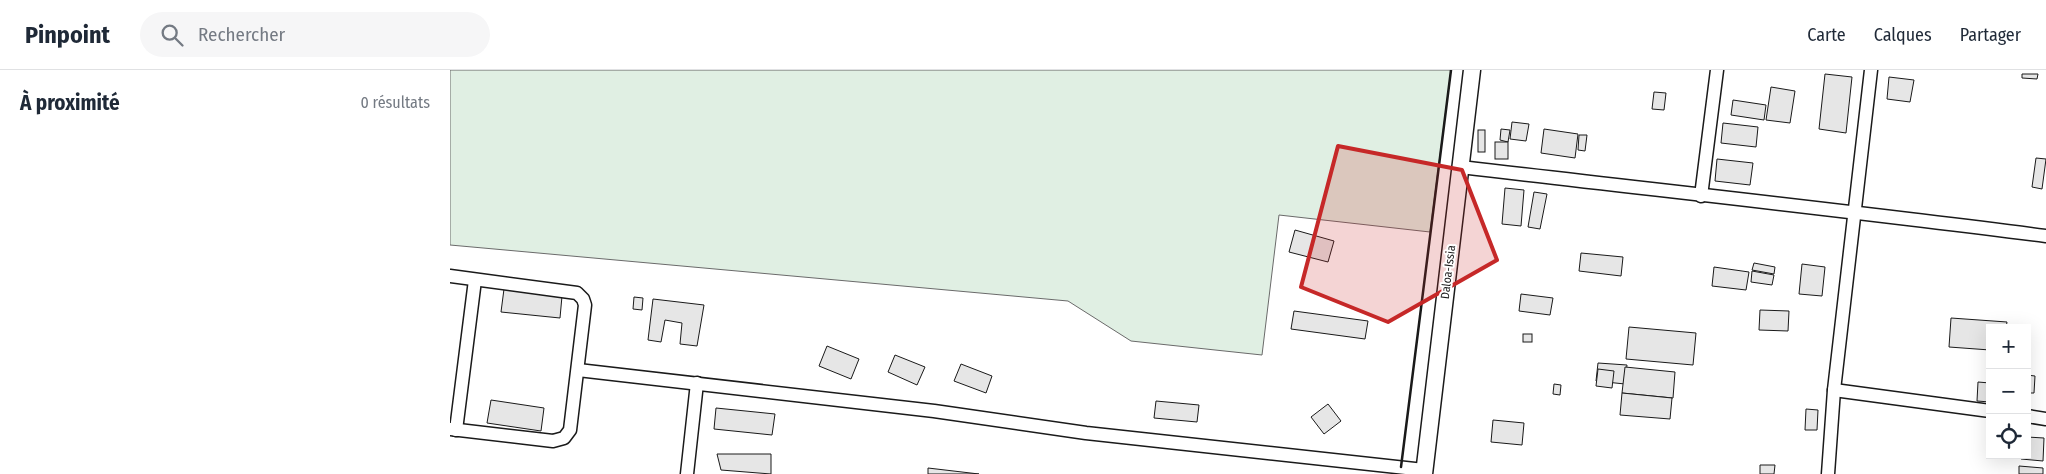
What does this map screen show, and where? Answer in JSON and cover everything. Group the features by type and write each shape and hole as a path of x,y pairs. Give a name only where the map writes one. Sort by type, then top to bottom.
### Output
{"main road":[{"name":"Daloa-Issia","path":"1424,472 1462,167 1472,70"}],"street":[{"path":"1701,196 1717,70"},
{"path":"1828,474 1834,390 1871,70"},
{"path":"1462,167 1701,196 1854,211 2046,236"},
{"path":"450,276 577,293 583,298 585,305 570,430 564,438 553,441 453,429 475,280"},
{"path":"578,370 934,411 1086,433 1424,472"},
{"path":"687,474 697,383"},
{"path":"1834,390 1986,410"},
{"path":"2031,417 2046,419"}],"highlighted area":[{"path":"1338,146 1462,170 1497,260 1388,322 1301,287"}],"green space":[{"path":"450,70 1451,70 1430,232 1279,215 1262,355 1131,341 1068,301 450,245"}],"building":[{"path":"1825,74 1852,77 1846,133 1819,129"},
{"path":"2022,74 2038,74 2037,79 2022,78"},
{"path":"1889,77 1914,80 1910,102 1887,99"},
{"path":"1771,87 1795,91 1790,123 1766,120"},
{"path":"1654,92 1666,93 1664,110 1652,109"},
{"path":"1733,100 1766,105 1764,120 1731,115"},
{"path":"1512,122 1529,124 1526,141 1510,139"},
{"path":"1723,123 1758,127 1756,147 1721,143"},
{"path":"1501,129 1510,130 1508,142 1500,140"},
{"path":"1544,129 1578,134 1575,158 1541,153"},
{"path":"1478,130 1485,130 1485,152 1478,152"},
{"path":"1579,135 1587,135 1585,151 1578,150"},
{"path":"1495,142 1508,142 1508,159 1495,159"},
{"path":"2036,158 2046,159 2042,189 2032,187"},
{"path":"1717,159 1753,163 1750,185 1715,181"},
{"path":"1505,188 1524,190 1521,226 1502,224"},
{"path":"1534,192 1547,194 1540,229 1528,227"},
{"path":"1295,230 1334,241 1328,262 1289,252"},
{"path":"1581,253 1623,257 1621,276 1579,271"},
{"path":"1754,263 1775,267 1774,274 1752,270"},
{"path":"1802,264 1825,267 1822,296 1799,294"},
{"path":"1714,267 1749,272 1746,290 1712,286"},
{"path":"1752,271 1774,275 1772,285 1751,282"},
{"path":"504,289 562,296 560,318 501,312"},
{"path":"1521,294 1553,298 1550,315 1519,311"},
{"path":"634,297 643,298 642,310 633,309"},
{"path":"653,299 704,305 697,346 680,344 682,323 665,320 661,342 648,340"},
{"path":"1760,310 1789,311 1788,331 1759,330"},
{"path":"1294,311 1368,321 1365,339 1291,329"},
{"path":"1951,318 2007,322 2007,324 1986,324 1986,350 1949,347"},
{"path":"1629,327 1696,333 1693,365 1626,359"},
{"path":"1523,334 1532,334 1532,342 1523,342"},
{"path":"827,346 859,359 851,379 819,366"},
{"path":"895,355 925,367 917,385 888,372"},
{"path":"1598,363 1627,365 1625,384 1596,381"},
{"path":"961,364 992,376 986,393 954,381"},
{"path":"1625,367 1675,372 1673,398 1622,393"},
{"path":"1598,369 1614,371 1612,388 1596,386"},
{"path":"2031,376 2035,376 2034,393 2031,393"},
{"path":"1978,382 1986,383 1986,402 1977,401"},
{"path":"1554,384 1561,385 1560,395 1553,394"},
{"path":"1622,393 1672,398 1670,419 1620,415"},
{"path":"491,400 544,408 541,431 487,423"},
{"path":"1156,401 1199,405 1197,422 1154,418"},
{"path":"1328,404 1341,421 1324,434 1311,417"},
{"path":"716,408 775,414 772,435 714,429"},
{"path":"1806,409 1818,410 1817,430 1805,430"},
{"path":"1493,420 1524,423 1522,445 1491,442"},
{"path":"2031,437 2044,438 2043,461 2021,459 2031,459"},
{"path":"717,454 771,454 771,474 721,470"},
{"path":"1760,465 1775,465 1774,474 1760,474"},
{"path":"2019,466 2043,468 2043,474 2019,474"},
{"path":"928,468 979,474 928,474"}],"wall":[{"path":"1401,467 1451,70"}]}
